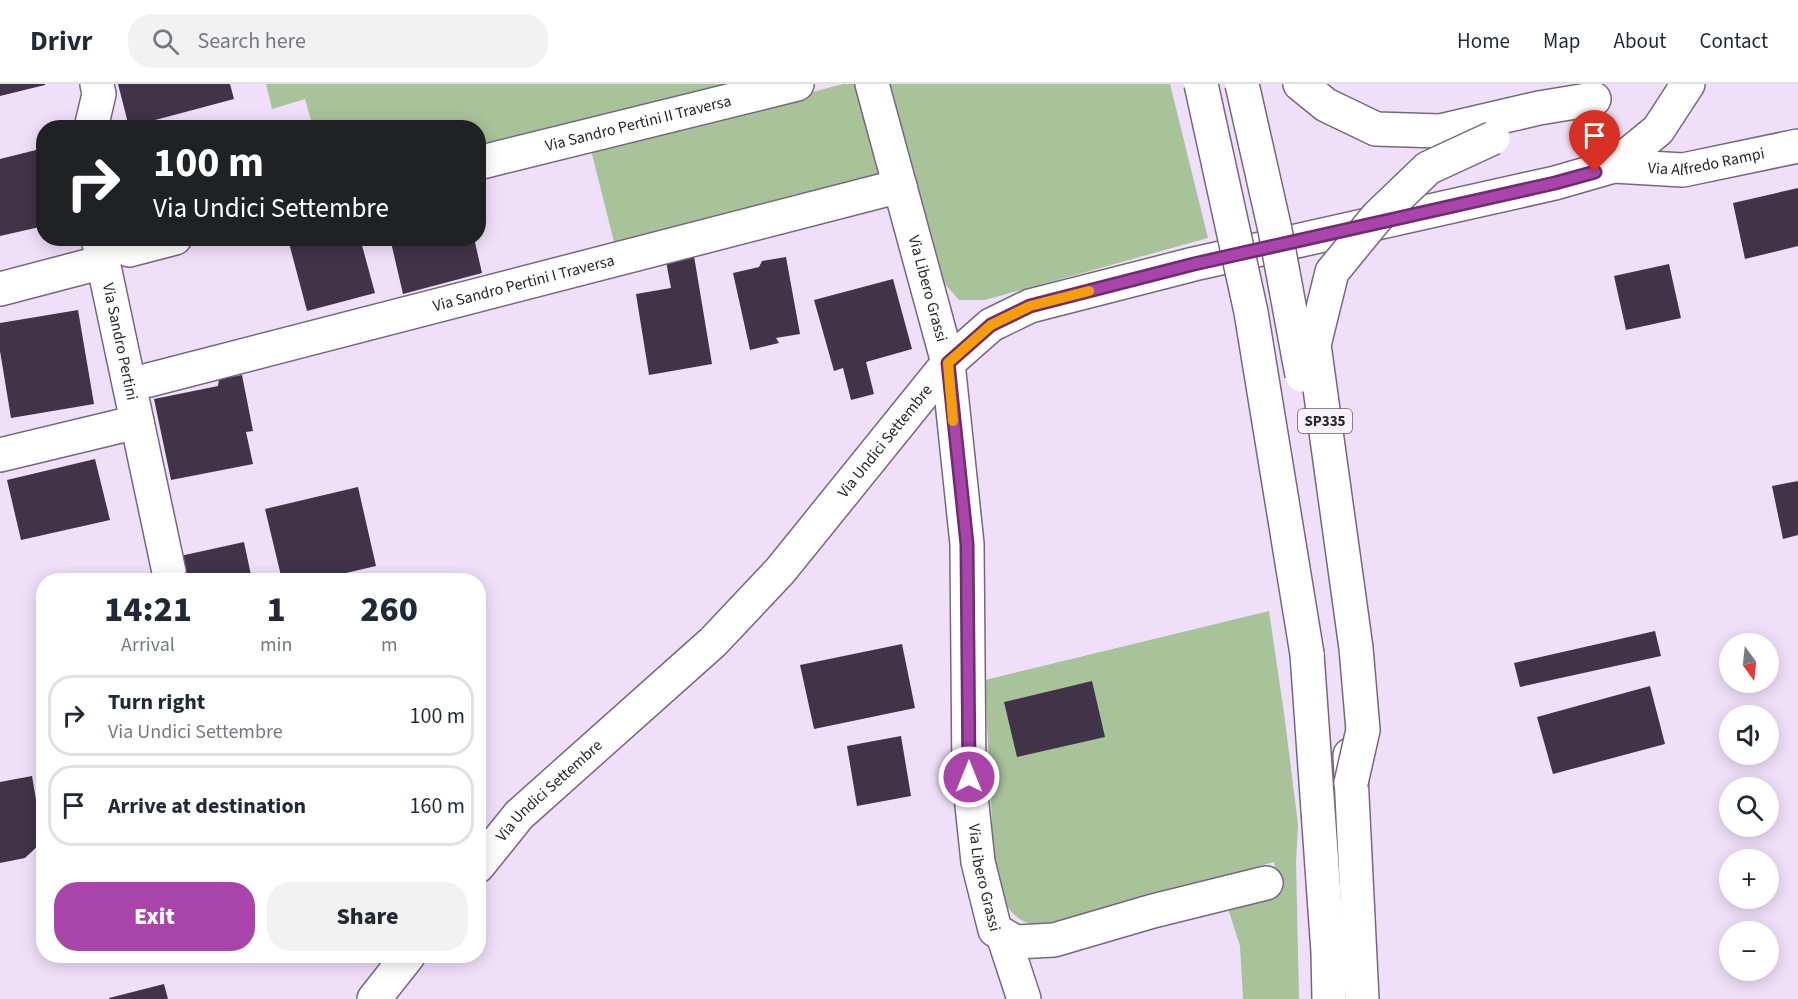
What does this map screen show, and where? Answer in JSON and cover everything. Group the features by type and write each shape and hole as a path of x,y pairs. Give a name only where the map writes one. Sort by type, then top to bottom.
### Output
{"main road":[{"path":"93,120 99,94 97,84"},
{"name":"Via Sandro Pertini II Traversa","path":"486,161 797,84"},
{"name":"Via Libero Grassi","path":"872,84 948,363 967,544 969,777 978,862 995,930 1015,942 1054,940 1153,911 1266,883"},
{"path":"1201,84 1251,312 1307,654 1328,952 1329,999"},
{"name":"SP335","path":"1242,84 1275,230 1313,437 1345,646 1362,999"},
{"name":"SP335","path":"1300,84 1326,105 1376,129 1440,131 1602,91"},
{"name":"Via Undici Settembre","path":"486,856 519,815 713,642 780,572 948,363 991,325 1030,306 1194,264 1544,186 1614,166 1658,130 1688,84"},
{"name":"SP335","path":"1351,783 1363,729 1356,648 1314,345 1332,272 1377,217 1428,168 1493,138 1550,126 1602,91"},
{"name":"Via Alfredo Rampi","path":"1614,166 1683,171 1798,146"},
{"name":"Via Sandro Pertini I Traversa","path":"149,380 900,186"},
{"path":"110,250 132,246"},
{"name":"Via Sandro Pertini","path":"0,289 110,250 137,422 169,572"},
{"name":"Via Sandro Pertini","path":"0,455 137,422"},
{"path":"1003,935 1024,999"},
{"path":"1360,954 1386,999"},
{"path":"374,999 402,963"}],"green space":[{"path":"266,84 741,84 486,148 486,120 311,120 305,99 272,109"},
{"path":"843,84 861,84 887,178 615,246 591,150"},
{"path":"890,84 1170,84 1208,238 985,300 959,300 945,284"},
{"path":"1269,611 1298,824 1296,863 1299,999 1243,999 1240,946 1226,902 1278,887 1274,862 1043,928 1026,923 1017,917 1009,909 1001,893 995,868 985,680"}],"building":[{"path":"0,84 45,84 45,85 0,96"},
{"path":"118,84 230,84 234,99 155,120 127,120"},
{"path":"36,150 36,228 0,236 0,159"},
{"path":"1798,188 1798,246 1745,259 1733,203"},
{"path":"290,246 362,246 375,293 307,311"},
{"path":"392,246 476,246 482,273 403,294"},
{"path":"694,256 712,364 649,375 636,294 671,288 666,261"},
{"path":"786,257 800,334 776,338 779,343 750,350 733,273 759,267 762,261"},
{"path":"1669,264 1681,318 1626,330 1614,276"},
{"path":"893,279 912,349 866,362 874,394 851,400 843,368 834,371 814,300"},
{"path":"78,310 94,404 11,418 0,351 0,323"},
{"path":"242,375 253,431 246,432 253,464 171,480 154,399 218,386 219,379"},
{"path":"95,459 110,520 21,540 7,480"},
{"path":"1798,481 1798,535 1783,539 1772,486"},
{"path":"358,487 376,566 346,573 280,573 265,509"},
{"path":"244,542 251,573 174,573 171,558"},
{"path":"1655,631 1661,656 1520,687 1514,663"},
{"path":"902,644 915,708 814,729 800,665"},
{"path":"1092,681 1105,737 1017,757 1004,702"},
{"path":"1650,686 1665,744 1553,774 1537,717"},
{"path":"901,736 911,796 857,806 847,746"},
{"path":"32,776 36,800 36,848 25,858 0,863 0,782"},
{"path":"164,984 168,999 109,999 109,998"}],"slow traffic":[{"path":"953,421 948,363 991,325 1030,306 1089,291"}],"route":[{"path":"969,777 967,544 948,363 991,325 1030,306 1194,264 1595,172"}]}
